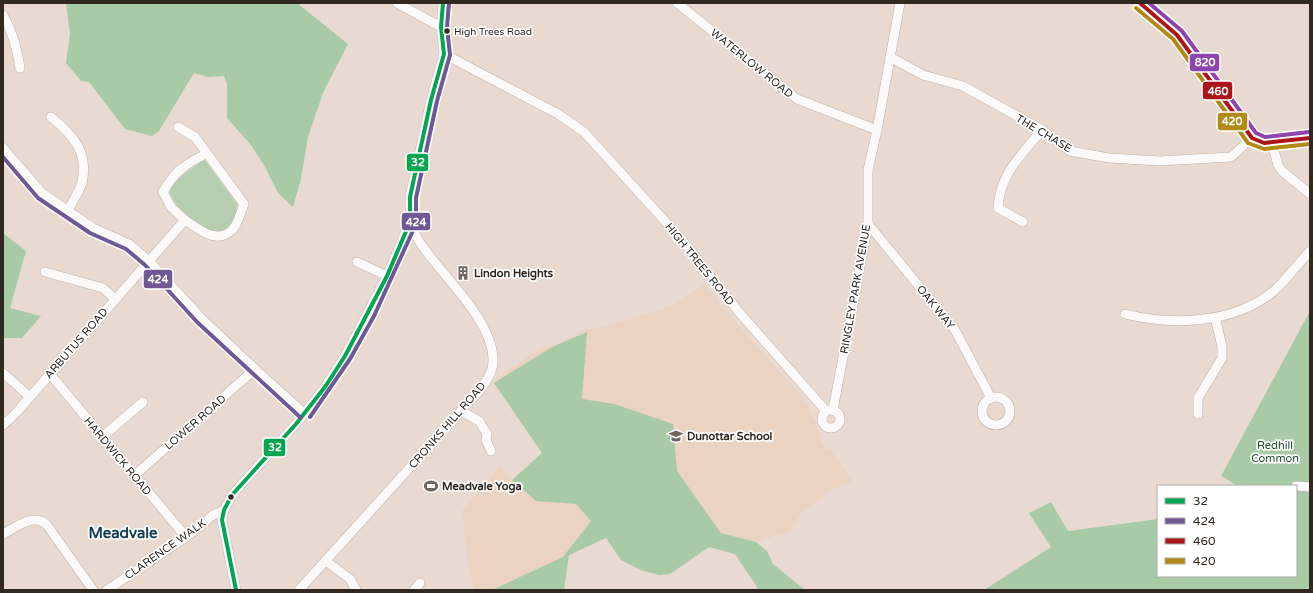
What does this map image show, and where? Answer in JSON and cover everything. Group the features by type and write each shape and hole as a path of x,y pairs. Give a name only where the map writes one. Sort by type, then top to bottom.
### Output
{"main road":[{"path":"1140,3 1177,35 1252,138 1258,142 1272,143 1310,138"}],"street":[{"path":"397,3 441,27"},
{"path":"237,589 222,520 224,510 232,495 305,414 345,356 387,276 410,222 410,197 431,100 444,54 441,27 442,3"},
{"name":"WATERLOW ROAD","path":"677,3 797,100 877,130"},
{"name":"RINGLEY PARK AVENUE","path":"830,411 868,224 868,170 877,130 900,3"},
{"path":"3,16 8,24 16,46 20,68"},
{"name":"HIGH TREES ROAD","path":"444,54 558,114 584,132 683,241 734,305 830,411"},
{"name":"THE CHASE","path":"890,57 923,75 964,86 1042,130 1070,151 1109,158 1159,161 1231,157 1252,138"},
{"path":"51,117 70,132 84,159 82,184 68,211"},
{"path":"178,127 195,138 244,204 233,230 220,236 208,236 185,220 171,207 163,192 171,178 192,161 206,154"},
{"path":"1023,222 998,208 999,193 1008,170 1042,130"},
{"path":"1272,143 1278,164 1282,171 1310,194"},
{"path":"3,148 42,193 93,228 129,244 149,261 192,309 305,414"},
{"name":"ARBUTUS ROAD","path":"3,425 30,397 185,220"},
{"name":"CRONKS HILL ROAD","path":"299,590 486,382 493,362 491,342 483,327 451,280 421,244 410,222"},
{"name":"OAK WAY","path":"868,224 955,330 991,398"},
{"path":"1125,314 1141,318 1194,320 1215,317 1241,310 1258,301 1276,288 1310,251"},
{"path":"357,262 387,276"},
{"path":"45,272 103,288 116,299"},
{"path":"1198,414 1198,398 1222,358 1222,346 1215,317"},
{"name":"LOWER ROAD","path":"135,475 255,369"},
{"path":"3,373 30,397"},
{"name":"HARDWICK ROAD","path":"50,374 186,537"},
{"path":"102,436 143,402"},
{"path":"461,411 479,421 487,434 486,440 491,451"},
{"path":"1297,486 1310,486"},
{"name":"CLARENCE WALK","path":"107,590 186,537 213,515 224,510"},
{"path":"3,534 33,520 42,521 46,524 93,590"},
{"path":"326,561 350,579 356,590"}],"shaded area":[{"name":"Dunottar School","path":"705,284 724,309 807,403 821,436 820,440 827,451 830,449 853,482 835,488 802,512 791,531 756,542 735,554 709,547 659,575 639,570 621,560 606,538 492,590 474,590 468,562 462,511 500,466 512,480 542,453 494,383 509,369 541,348 552,347 585,329 604,327 674,305"}],"green space":[{"path":"66,3 297,3 348,44 323,93 308,137 301,179 293,207 278,193 264,165 251,145 227,118 227,83 224,76 208,77 194,73 159,131 152,136 125,129 89,82 81,81 66,63 70,34"},
{"path":"204,159 237,204 236,216 232,226 216,234 209,233 181,212 170,194 171,184"},
{"path":"3,233 26,251 10,308 41,316 22,338 3,338"},
{"name":"Redhill Common","path":"1310,311 1310,590 984,590 1051,547 1029,513 1051,502 1068,531 1157,519 1157,577 1297,577 1297,485 1236,485 1221,476"},
{"path":"587,332 582,399 614,404 673,424 677,471 721,533 756,542 767,551 773,564 805,590 759,590 735,554 709,547 670,574 659,575 641,570 621,560 606,538 569,555 564,590 492,590 563,557 591,521 576,504 536,501 512,480 542,453 494,383 552,347"}],"transit line":[{"name":"32","path":"236,590 222,520 224,510 232,495 296,424 325,387 345,356 387,276 410,222 410,197 431,100 444,54 441,27 443,3"},
{"name":"424","path":"310,417 350,359 374,316 416,224 416,198 437,101 450,55 447,27 449,3"},
{"name":"460","path":"1140,3 1177,35 1252,138 1264,143 1310,138"},
{"name":"820","path":"1149,3 1182,31 1256,133 1265,137 1309,132"},
{"name":"420","path":"1136,8 1173,39 1248,143 1264,149 1310,144"},
{"name":"424","path":"3,157 38,198 90,233 126,249 145,265 197,322 301,418"}],"place":[{"name":"High Trees Road","path":"447,31"},
{"name":"Lindon Heights","path":"463,273"},
{"name":"Dunottar School","path":"676,436"},
{"name":"Meadvale Yoga","path":"431,486"}],"district":[{"name":"Meadvale","path":"123,533"}]}
